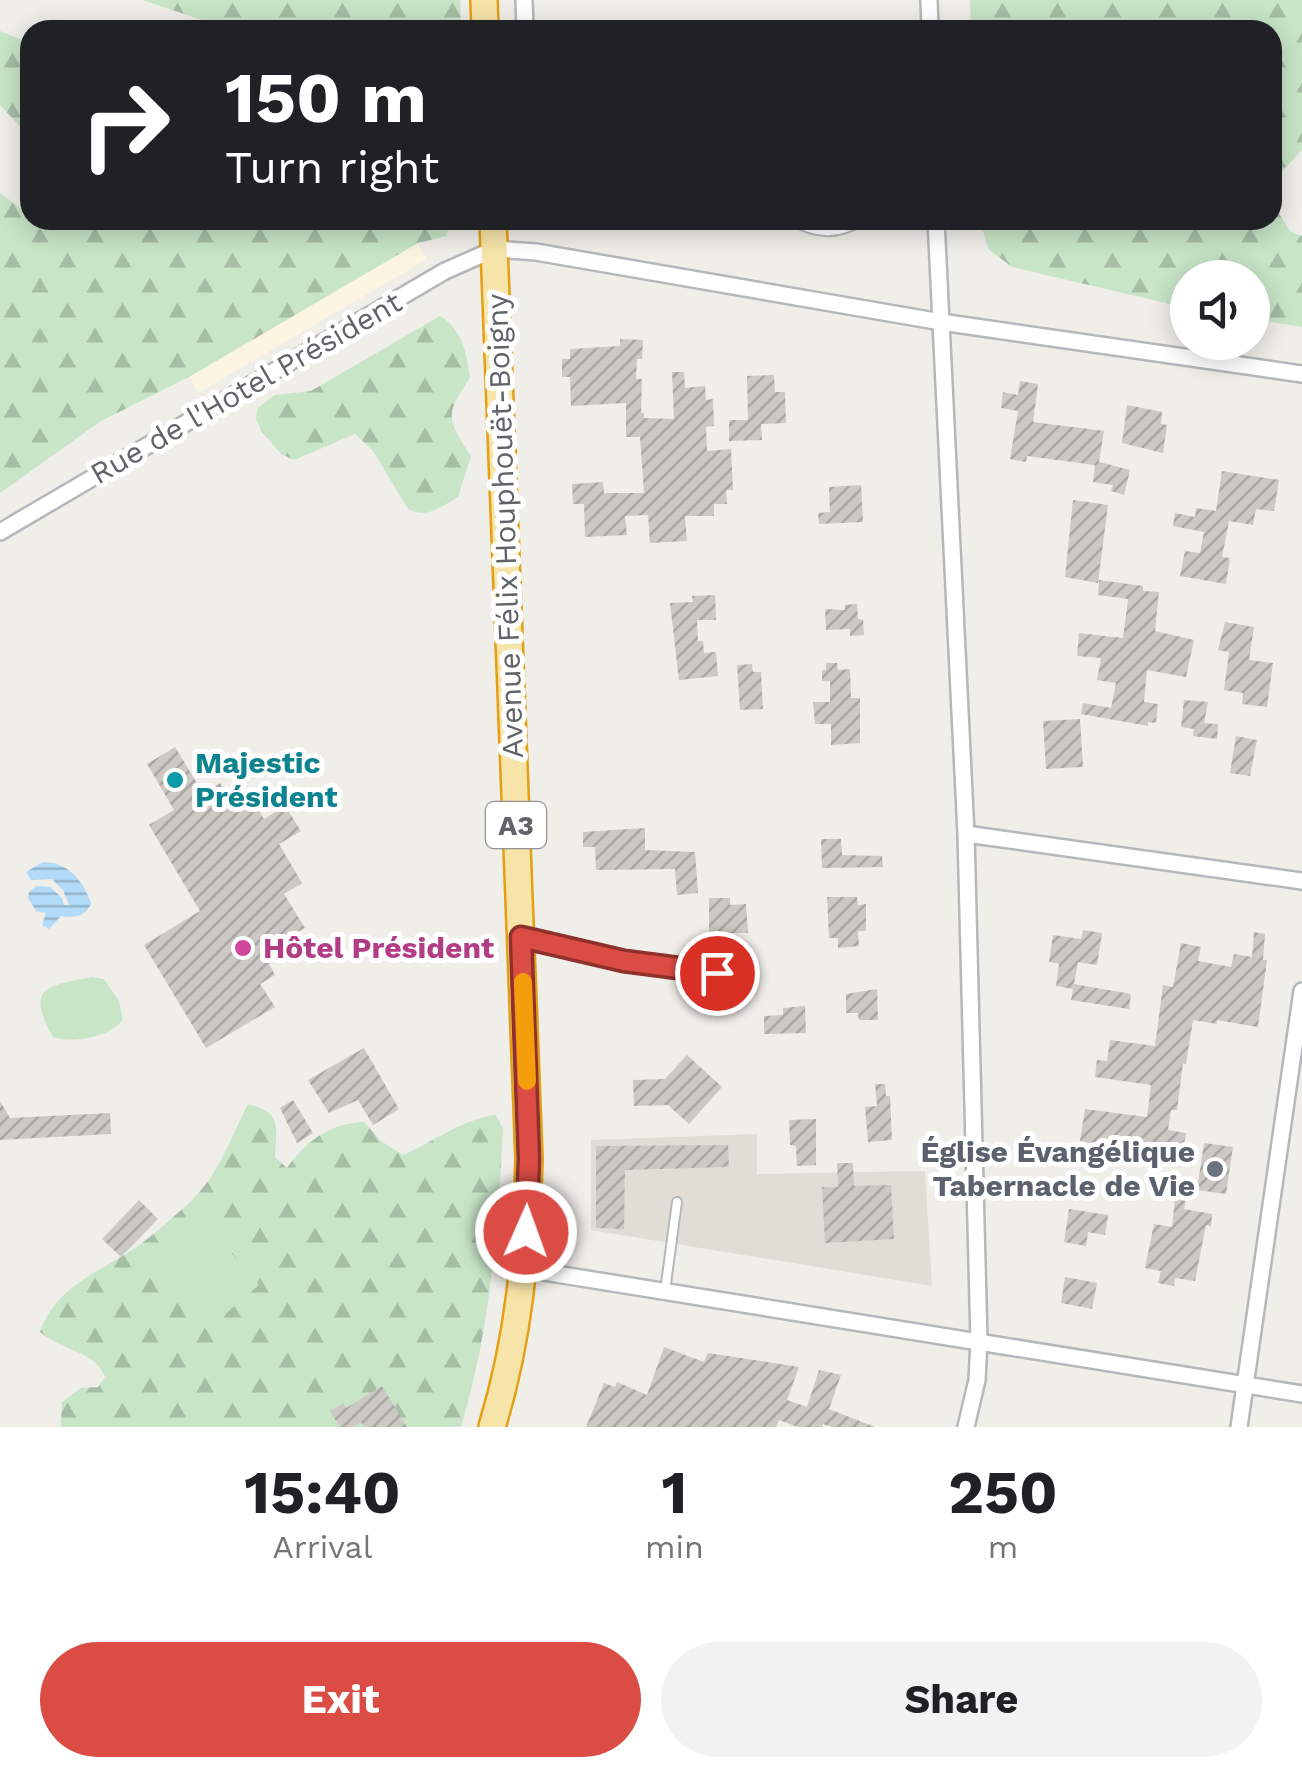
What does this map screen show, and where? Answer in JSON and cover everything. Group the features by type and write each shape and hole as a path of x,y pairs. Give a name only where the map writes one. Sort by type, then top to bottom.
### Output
{"highway":[{"name":"Avenue Félix Houphouët-Boigny","path":"492,1427 515,1337 525,1269 529,1159 494,230"}],"street":[{"path":"936,230 966,834 979,1341 977,1380 966,1427"},
{"path":"495,249 536,252 941,322 1302,374"},
{"name":"Rue de l'Hotel Président","path":"0,532 445,272 495,249"},
{"path":"966,834 1302,881"},
{"path":"1239,1427 1302,991"},
{"path":"525,1269 1302,1394"}],"lane":[{"path":"808,230 829,234 838,230"},
{"path":"521,937 624,961 717,973"},
{"path":"665,1291 677,1202"}],"shaded area":[{"path":"418,243 427,259 198,393 189,377"},
{"path":"757,1134 757,1174 925,1171 932,1286 591,1230 591,1140"}],"green space":[{"path":"143,0 460,0 461,20 202,20"},
{"path":"970,0 1302,0 1302,150 1282,172 1282,20 971,20"},
{"path":"0,31 20,39 20,126 0,105"},
{"path":"0,193 20,208 20,230 449,230 446,236 418,243 189,377 101,421 0,493"},
{"path":"1282,218 1290,231 1302,236 1302,327 1270,322 1270,260 1170,260 1170,304 1012,267 988,249 983,230 1282,230"},
{"path":"440,316 462,342 470,378 456,400 452,417 471,456 458,497 434,510 415,512 408,509 373,451 355,434 294,460 281,454 262,432 256,419 257,409 274,395 311,391"},
{"path":"92,977 104,979 119,1001 123,1019 110,1030 91,1037 53,1037 41,998 52,987"},
{"path":"248,1104 272,1116 276,1129 275,1157 287,1168 311,1142 340,1126 364,1122 381,1141 403,1155 461,1126 496,1115 503,1129 491,1280 479,1354 461,1427 61,1427 62,1402 81,1388 98,1387 105,1377 94,1361 40,1332 47,1316 67,1292 142,1243 189,1203 223,1156"},
{"path":"206,1224 259,1285 207,1330 154,1270"}],"water":[{"path":"43,862 60,865 73,874 91,903 83,914 61,916 49,929 42,925 46,913 36,911 28,898 29,892 37,886 50,887 64,905 69,905 63,890 52,879 31,880 26,872"}],"building":[{"path":"620,339 643,340 636,379 642,379 644,418 674,419 672,372 684,372 685,388 705,386 706,400 713,399 714,426 706,427 707,451 731,449 733,490 726,490 727,504 714,504 714,516 685,516 687,541 650,543 648,515 625,516 627,535 585,537 584,504 573,504 572,484 603,482 604,493 644,493 640,437 626,437 626,403 571,406 570,377 562,377 562,359 570,359 570,349 620,346"},
{"path":"774,375 775,392 785,392 786,423 761,424 762,440 729,441 729,420 748,420 747,376"},
{"path":"1020,381 1038,384 1033,422 1104,431 1099,462 1130,470 1124,495 1111,491 1113,485 1093,482 1095,465 1027,456 1026,462 1010,459 1018,411 1001,408 1003,392 1018,395"},
{"path":"1127,405 1162,412 1161,424 1167,425 1163,453 1122,443"},
{"path":"1222,471 1279,480 1274,511 1256,509 1253,525 1229,521 1222,557 1230,558 1226,584 1180,576 1185,551 1200,553 1204,532 1173,526 1175,513 1195,517 1196,508 1216,511"},
{"path":"861,485 863,522 819,524 818,513 830,512 829,487"},
{"path":"1073,500 1108,505 1098,583 1065,577"},
{"path":"1099,580 1159,592 1155,631 1194,640 1186,677 1147,670 1144,702 1158,704 1156,723 1148,722 1148,726 1081,714 1083,703 1111,708 1116,683 1097,680 1101,658 1077,656 1079,633 1123,638 1128,599 1098,595"},
{"path":"715,595 716,620 697,620 698,641 703,641 704,653 716,652 718,676 679,680 670,603 693,602 692,596"},
{"path":"857,604 864,635 850,636 850,629 826,630 825,609 845,610 845,605"},
{"path":"1225,622 1254,627 1249,660 1273,663 1267,707 1242,704 1243,693 1224,690 1229,652 1218,650"},
{"path":"826,663 837,663 838,670 850,669 851,698 860,698 860,743 831,745 831,724 815,724 813,702 830,702 830,681 822,681"},
{"path":"752,664 753,672 761,672 763,709 740,710 737,665"},
{"path":"1184,700 1208,702 1204,723 1218,724 1217,739 1193,736 1194,729 1181,727"},
{"path":"1080,719 1083,767 1046,769 1043,721"},
{"path":"1236,736 1257,740 1250,776 1230,773"},
{"path":"175,747 203,793 220,783 235,809 252,799 264,819 285,806 301,831 279,844 302,883 284,894 305,928 289,937 296,948 269,964 275,975 260,984 275,1007 206,1048 144,945 200,911 149,825 174,810 147,764"},
{"path":"645,828 645,850 695,852 698,893 677,895 675,869 596,870 595,847 583,847 583,832"},
{"path":"821,839 841,839 842,855 882,856 883,867 822,868"},
{"path":"827,897 857,897 858,905 866,904 866,931 858,931 859,946 838,948 838,938 829,938"},
{"path":"709,898 730,898 730,905 746,904 748,933 729,933 729,941 709,941"},
{"path":"1083,930 1102,933 1097,965 1078,962 1073,989 1056,986 1059,964 1049,962 1053,935 1081,939"},
{"path":"1254,932 1265,934 1263,960 1267,960 1258,1027 1193,1020 1177,1110 1171,1110 1168,1130 1186,1133 1180,1166 1131,1156 1133,1143 1102,1138 1101,1145 1080,1141 1085,1109 1147,1117 1151,1085 1095,1077 1097,1060 1107,1061 1110,1040 1155,1046 1163,985 1173,987 1181,943 1201,947 1198,961 1231,967 1234,954 1252,957"},
{"path":"1074,984 1131,994 1129,1009 1071,1000"},
{"path":"877,989 878,1020 859,1020 858,1013 846,1013 846,994"},
{"path":"805,1006 806,1033 764,1034 764,1016 783,1015 783,1008"},
{"path":"364,1048 399,1109 373,1125 358,1100 329,1113 308,1080"},
{"path":"687,1055 722,1087 689,1124 668,1105 634,1106 633,1080 665,1079"},
{"path":"875,1084 885,1084 886,1096 890,1096 892,1140 868,1142 865,1107 877,1106"},
{"path":"293,1100 313,1133 297,1143 280,1108"},
{"path":"0,1101 10,1118 110,1113 111,1134 0,1140"},
{"path":"816,1119 816,1165 797,1166 796,1146 790,1145 789,1120"},
{"name":"Église Évangélique Tabernacle de Vie","path":"1204,1143 1233,1147 1226,1194 1197,1190"},
{"path":"728,1145 729,1167 625,1170 624,1229 596,1228 596,1146"},
{"path":"837,1163 853,1163 854,1186 891,1185 894,1239 825,1243 822,1187 838,1187"},
{"path":"1175,1199 1186,1200 1184,1209 1212,1214 1211,1226 1206,1225 1195,1281 1175,1278 1174,1286 1158,1283 1161,1271 1145,1268 1154,1224 1172,1227"},
{"path":"139,1200 158,1219 121,1257 102,1239"},
{"path":"1069,1209 1108,1215 1105,1235 1088,1232 1086,1246 1064,1242"},
{"path":"1065,1277 1097,1283 1092,1309 1061,1303"},
{"path":"664,1347 704,1362 708,1353 799,1367 787,1400 807,1407 819,1370 841,1375 829,1409 875,1427 798,1427 779,1420 776,1427 586,1427 604,1383 615,1387 617,1382 647,1395"},
{"path":"382,1386 407,1427 364,1427 361,1422 354,1427 340,1427 330,1411 343,1403 346,1408"}],"slow traffic":[{"path":"523,982 527,1081"}],"place":[{"name":"Majestic Président","path":"175,780"},
{"name":"Hôtel Président","path":"243,948"},
{"name":"Église Évangélique Tabernacle de Vie","path":"1215,1169"}],"route":[{"path":"526,1232 529,1159 521,937 624,961 717,973"}]}
